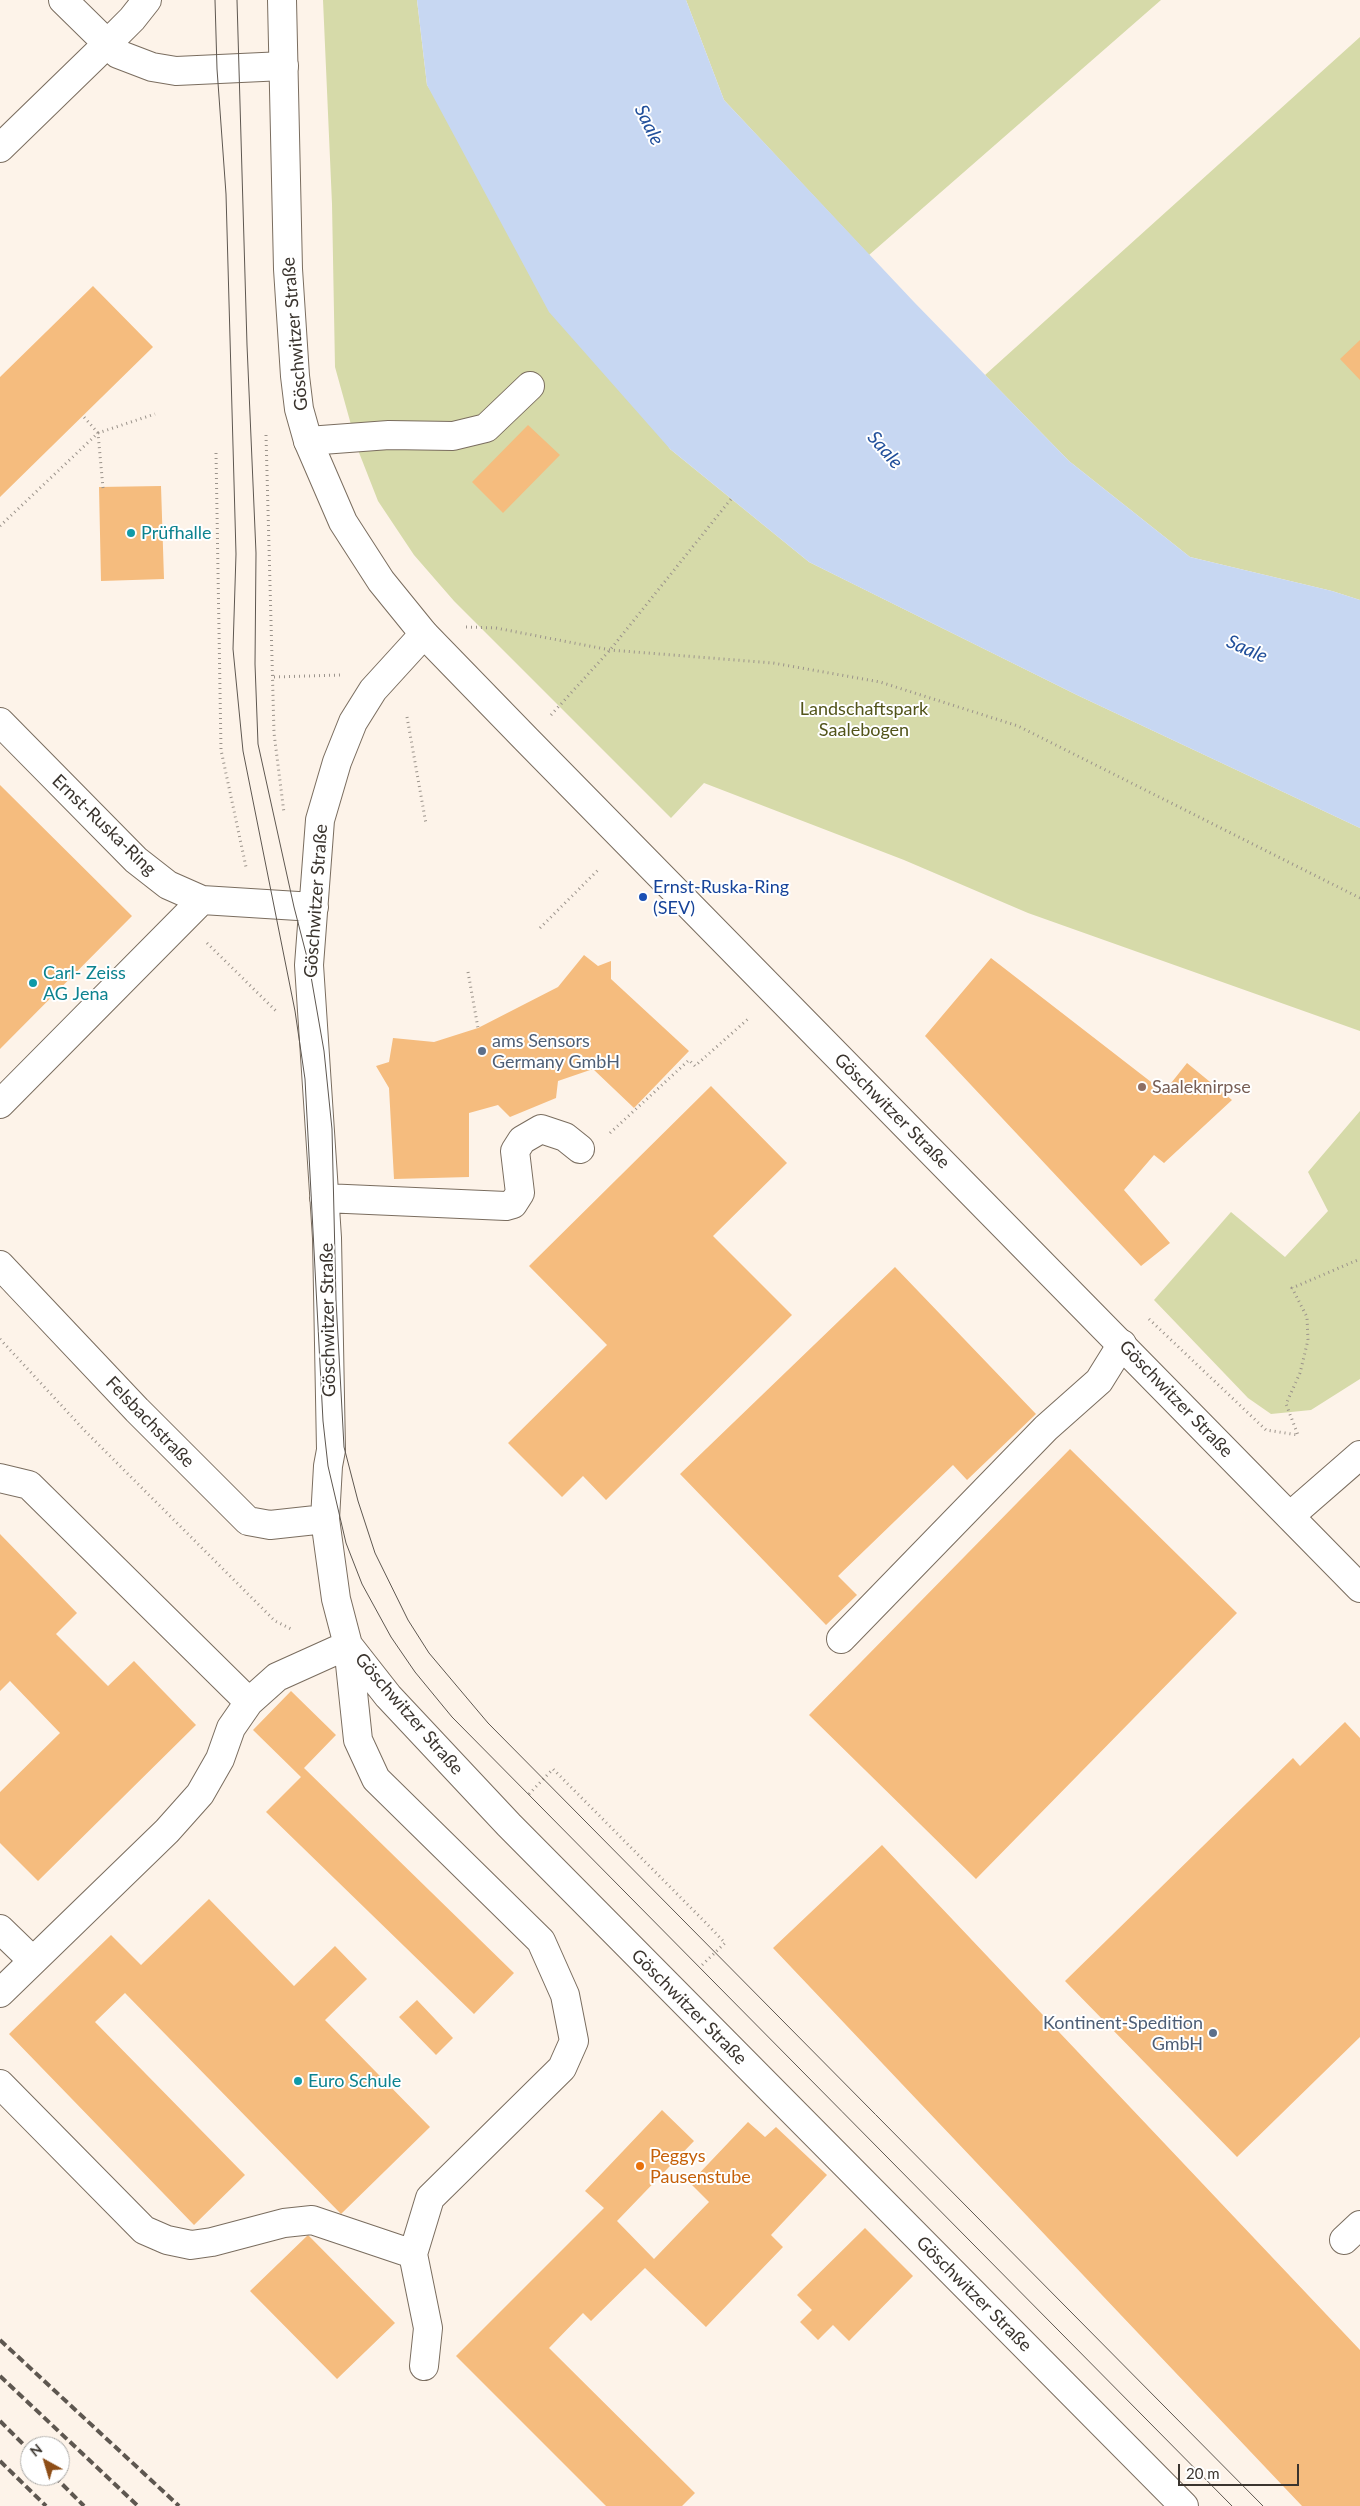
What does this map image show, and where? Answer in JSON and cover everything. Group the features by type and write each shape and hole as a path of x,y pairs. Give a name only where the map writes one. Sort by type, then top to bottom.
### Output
{"main road":[{"path":"63,0 118,54 132,61 152,67 176,71 284,66"},
{"path":"0,148 132,19 146,0"},
{"name":"Göschwitzer Straße","path":"282,0 288,269 294,376 299,409 308,441 343,522 380,580 424,634 1360,1588"},
{"path":"308,441 389,435 453,436 486,428 530,386"},
{"name":"Göschwitzer Straße","path":"424,634 374,690 353,722 337,762 320,820 309,965 324,1198 332,1450 328,1466 325,1519 336,1599 348,1645 388,1696 509,1825 1184,2506"},
{"name":"Ernst-Ruska-Ring","path":"0,722 136,860 168,884 202,900 314,907"},
{"path":"0,1104 202,900"},
{"path":"324,1198 506,1206 513,1204 520,1193 515,1151 522,1140 541,1129 565,1138 580,1150"},
{"name":"Felsbachstraße","path":"0,1265 137,1410 248,1521 270,1525 325,1519"},
{"path":"841,1639 1046,1428 1099,1381 1122,1344"},
{"path":"1290,1516 1360,1455"},
{"path":"0,1478 29,1485 249,1702"},
{"path":"0,1993 32,1960 168,1831 200,1794 220,1759 231,1728 249,1702 277,1677 348,1645 358,1740 376,1780 542,1941 564,1995 574,2041 562,2068 430,2198 414,2254 428,2328 424,2366"},
{"path":"0,1929 32,1960"},
{"path":"0,2084 144,2230 167,2240 191,2245 212,2242 298,2220 312,2220 414,2254"}],"path":[{"path":"0,526 98,433 155,414"},
{"path":"83,416 98,433 103,488"},
{"path":"266,435 274,732 286,820"},
{"path":"216,453 221,750 246,868"},
{"path":"548,717 610,650 731,499"},
{"path":"424,634 459,626 496,628 610,650 773,663 880,682 1018,726 1360,898"},
{"path":"274,677 342,675"},
{"path":"407,717 426,824"},
{"path":"540,928 600,868"},
{"path":"207,942 280,1015"},
{"path":"468,972 478,1028"},
{"path":"580,1150 598,1143 689,1060 695,1066 748,1019"},
{"path":"1298,1435 1286,1404 1300,1374 1308,1340 1306,1317 1292,1288 1360,1258"},
{"path":"0,1339 86,1431 268,1614 285,1628 294,1630"},
{"path":"553,1769 725,1943"}],"green space":[{"name":"Landschaftspark Saalebogen","path":"323,0 417,0 427,85 670,449 809,562 1077,695 1360,828 1360,1031 1028,913 904,860 704,783 671,818 454,601 414,555 378,501 358,450 335,367 332,204"},
{"path":"686,0 1161,0 869,255 724,100"},
{"path":"1360,37 1360,600 1332,591 1190,557 1069,461 985,375"},
{"path":"1360,1111 1360,1379 1311,1410 1271,1414 1248,1398 1154,1300 1231,1212 1285,1257 1328,1211 1308,1172"}],"water":[{"name":"Saale","path":"417,0 686,0 724,100 914,302 1069,461 1190,557 1332,591 1360,600 1360,828 1077,695 809,562 670,449 549,312 427,85"}],"building":[{"path":"93,286 153,347 0,497 0,377"},
{"path":"1360,340 1360,380 1340,359"},
{"path":"528,425 560,455 503,513 472,482"},
{"name":"Prüfhalle","path":"161,486 164,579 101,581 99,487"},
{"name":"Carl- Zeiss AG Jena","path":"0,785 132,916 0,1049"},
{"path":"584,955 598,966 611,961 611,979 689,1051 634,1108 593,1069 558,1081 556,1098 510,1117 498,1105 469,1113 469,1177 394,1179 389,1088 376,1066 389,1062 393,1038 434,1042 478,1028 558,987"},
{"path":"991,958 1164,1092 1187,1063 1232,1100 1164,1163 1154,1155 1124,1190 1170,1243 1141,1266 925,1036"},
{"path":"711,1086 787,1163 713,1236 792,1315 606,1500 583,1476 562,1497 508,1443 607,1345 529,1266"},
{"path":"895,1267 1036,1414 967,1480 953,1465 838,1576 857,1595 826,1625 680,1474"},
{"path":"1070,1449 1237,1613 976,1879 809,1715"},
{"path":"0,1534 77,1613 56,1634 108,1686 134,1661 196,1725 38,1881 0,1843 0,1792 60,1733 10,1681 0,1691"},
{"path":"291,1691 336,1735 304,1768 514,1973 474,2014 266,1812 301,1777 253,1730"},
{"path":"1345,1722 1360,1738 1360,2037 1237,2157 1065,1981 1293,1758 1300,1766"},
{"path":"882,1845 1360,2350 1360,2506 1302,2506 773,1948"},
{"name":"Euro Schule","path":"209,1899 294,1986 335,1946 367,1979 325,2020 430,2127 341,2214 125,1993 95,2022 245,2175 194,2225 9,2034 111,1935 141,1965"},
{"path":"417,2000 453,2038 436,2055 399,2017"},
{"path":"662,2110 694,2141 617,2221 654,2259 709,2202 690,2183 748,2122 765,2137 776,2127 827,2175 771,2235 783,2247 706,2327 645,2268 591,2321 583,2313 549,2348 695,2493 682,2506 606,2506 456,2356 604,2208 585,2191"},
{"path":"865,2228 913,2276 849,2341 833,2325 818,2340 800,2322 812,2310 797,2295"},
{"path":"308,2235 395,2323 337,2379 250,2291"}],"tram line":[{"path":"215,0 217,69 226,194 236,554 233,649 243,751 295,1011 305,1079 323,1421 328,1466 346,1543 362,1584 391,1637 415,1672 452,1717 1232,2506"},
{"path":"237,0 247,345 256,553 255,664 258,744 294,907 309,965 324,1051 332,1129 336,1300 344,1447 358,1501 375,1553 408,1620 429,1653 488,1723 1263,2506"}],"railway":[{"path":"0,2340 179,2506"},
{"path":"0,2376 138,2506"},
{"path":"0,2421 20,2441"},
{"path":"0,2461 46,2506"},
{"path":"64,2486 84,2506"}],"place":[{"name":"Prüfhalle","path":"131,533"},
{"name":"Ernst-Ruska-Ring (SEV)","path":"643,897"},
{"name":"Carl- Zeiss AG Jena","path":"33,983"},
{"name":"ams Sensors Germany GmbH","path":"482,1051"},
{"name":"Saaleknirpse","path":"1142,1087"},
{"name":"Kontinent-Spedition GmbH","path":"1213,2033"},
{"name":"Euro Schule","path":"298,2081"},
{"name":"Peggys Pausenstube","path":"640,2166"}]}
